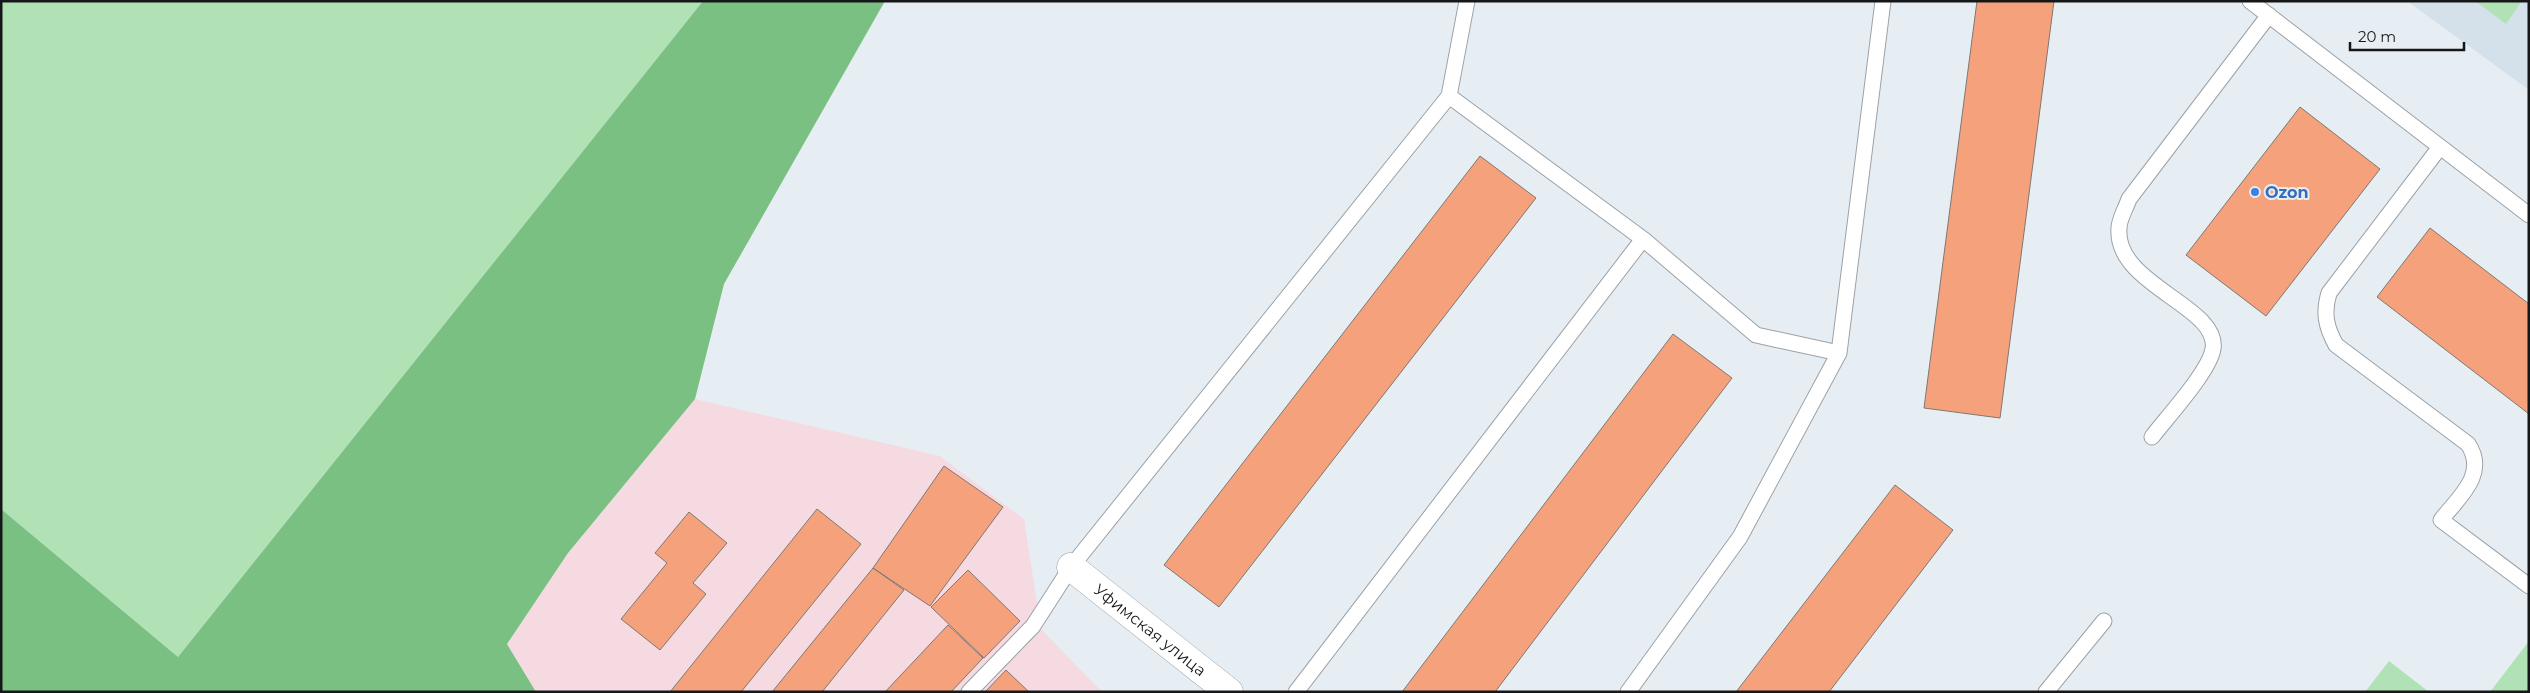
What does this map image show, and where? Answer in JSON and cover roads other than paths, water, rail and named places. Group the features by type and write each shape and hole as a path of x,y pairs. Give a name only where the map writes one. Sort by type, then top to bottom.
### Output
{"street":[{"name":"Уфимская улица","path":"1071,567 1229,692"}],"lane":[{"path":"969,692 1032,626 1071,567 1449,96 1468,1"},
{"path":"1628,692 1740,537 1839,353 1883,1"},
{"path":"2250,1 2529,215"},
{"path":"2152,437 2208,364 2213,348 2210,332 2200,319 2142,275 2122,252 2119,227 2129,199 2269,15"},
{"path":"1449,96 1642,239 1756,334 1839,353"},
{"path":"2440,147 2329,293 2326,303 2326,321 2336,345 2468,444 2476,461 2472,479 2441,520 2529,586"},
{"path":"1296,692 1642,239"},
{"path":"2046,692 2104,621"}],"place":[{"name":"Ozon","path":"2255,192"}]}
